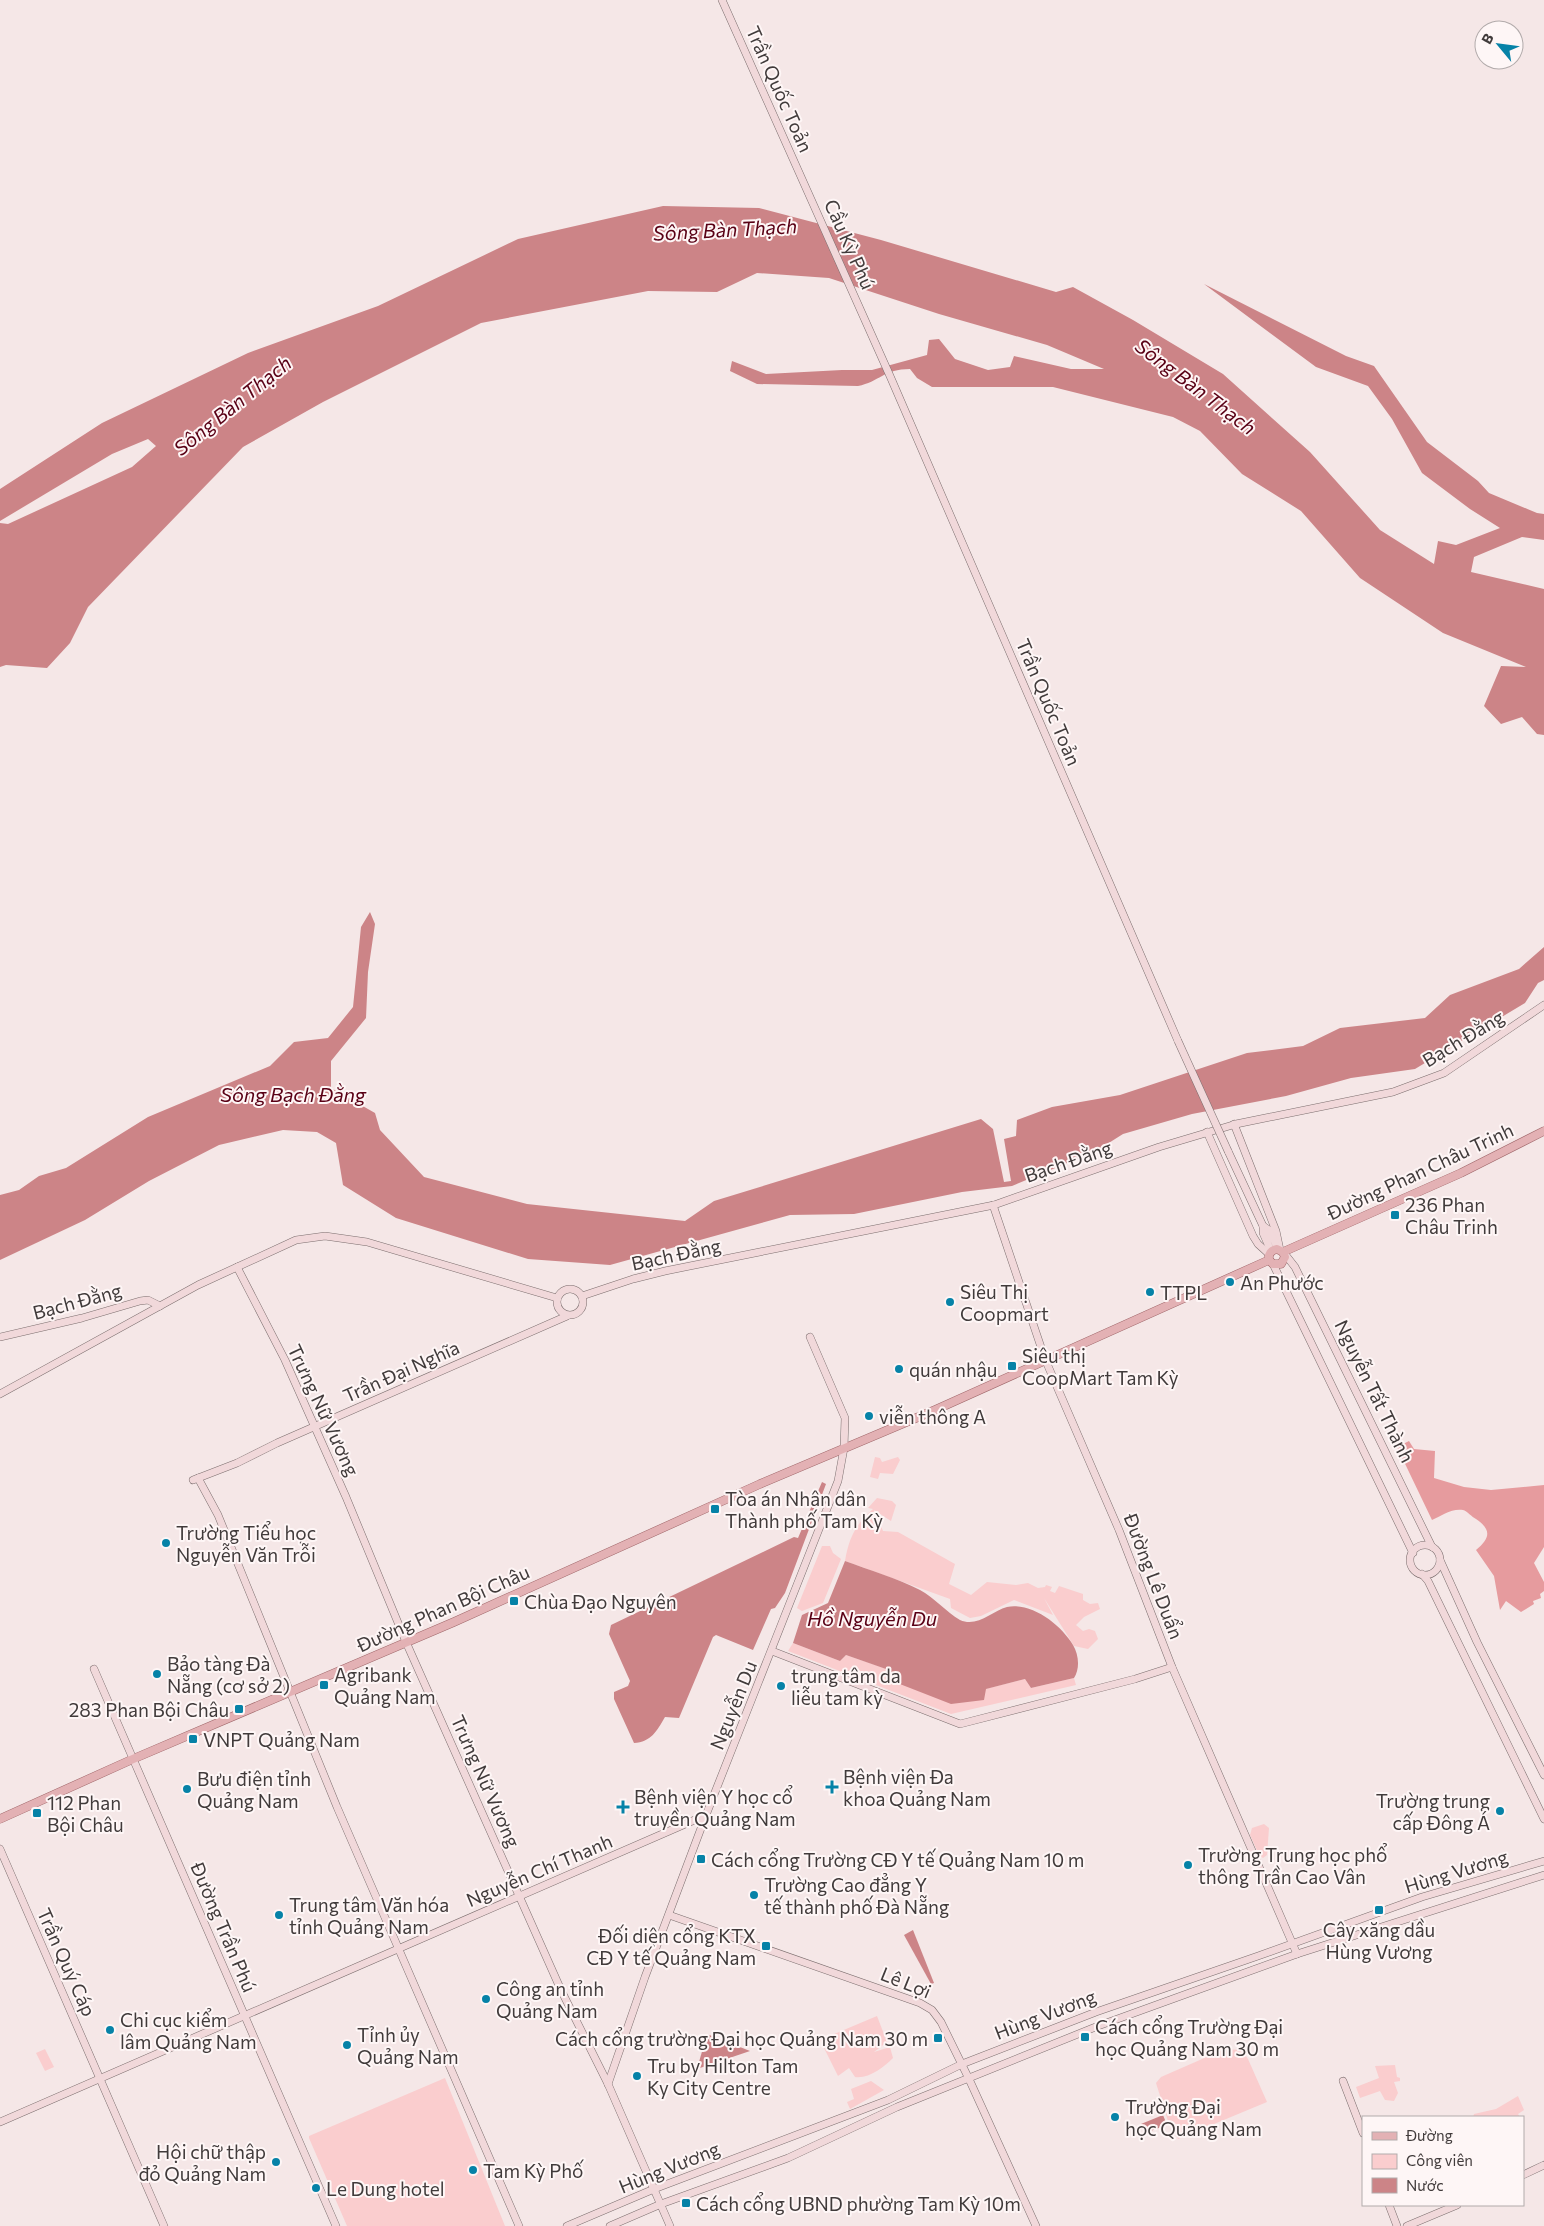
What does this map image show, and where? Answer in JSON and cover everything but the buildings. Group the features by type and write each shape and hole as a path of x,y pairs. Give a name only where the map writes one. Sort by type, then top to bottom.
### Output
{"main road":[{"name":"Đường Phan Châu Trinh","path":"844,1448 935,1410 1276,1254 1461,1173 1544,1131"},
{"name":"Đường Phan Bội Châu","path":"0,1819 844,1448"}],"street":[{"name":"Trần Quốc Toản","path":"722,0 809,192"},
{"name":"Cầu Kỳ Phú","path":"809,192 890,376"},
{"name":"Trần Quốc Toản","path":"890,376 1178,1041 1264,1226 1269,1230 1276,1254"},
{"name":"Bạch Đằng","path":"582,1296 633,1279 665,1271 993,1205 1234,1124 1393,1092 1444,1073 1544,1005"},
{"path":"1207,1132 1258,1244 1276,1254 1276,1231 1234,1124"},
{"name":"Đường Lê Duẩn","path":"993,1205 1045,1359 1119,1530 1172,1668 1297,1954"},
{"path":"0,1394 160,1306 296,1240 324,1236 367,1242 557,1298"},
{"name":"Nguyễn Tất Thành","path":"1276,1254 1295,1267 1432,1547"},
{"name":"Nguyễn Tất Thành","path":"1276,1254 1412,1553"},
{"name":"Trưng Nữ Vương","path":"237,1267 285,1360 346,1496 406,1642 561,1990 608,2084 670,2226"},
{"path":"571,1289 582,1296 583,1304 580,1312 567,1316 557,1307 557,1298 562,1291 571,1289"},
{"name":"Bạch Đằng","path":"0,1337 82,1318 140,1301 148,1300 160,1306"},
{"name":"Trần Đại Nghĩa","path":"291,1692 218,1515 196,1479 237,1463 314,1427 567,1316"},
{"name":"Nguyễn Du","path":"608,2084 645,1977 706,1815 838,1481 844,1448 845,1418 810,1337"},
{"path":"1544,1775 1477,1642 1438,1552 1432,1547 1421,1546 1412,1553 1412,1566 1428,1581 1544,1819"},
{"path":"1422,1574 1435,1571 1440,1560"},
{"path":"772,1652 956,1724 1125,1682 1172,1668"},
{"name":"Đường Trần Phú","path":"94,1669 336,2226"},
{"path":"291,1692 399,1950 519,2226"},
{"name":"Nguyễn Chí Thanh","path":"0,2122 706,1815"},
{"name":"Trần Quý Cáp","path":"0,1849 164,2226"},
{"name":"Hùng Vương","path":"567,2226 654,2189 888,2100 962,2064 1096,2012 1422,1897 1544,1861"},
{"name":"Hùng Vương","path":"610,2226 661,2204 788,2158 897,2107 1098,2026 1297,1954 1544,1875"},
{"name":"Lê Lợi","path":"669,1915 920,2003 932,2010 941,2022 962,2064 1036,2226"},
{"path":"1343,2081 1362,2130"},
{"path":"1524,2175 1544,2166"},
{"path":"1389,2206 1397,2226"},
{"path":"1407,2226 1455,2206"}],"green space":[{"path":"875,1457 880,1458 882,1462 898,1457 900,1460 893,1474 880,1473 878,1479 870,1477"},
{"path":"877,1498 892,1501 896,1505 891,1521 874,1510 883,1531 898,1532 955,1564 949,1584 971,1595 987,1582 1016,1585 1028,1583 1038,1588 1045,1587 1046,1585 1052,1587 1050,1591 1055,1593 1059,1586 1083,1594 1083,1600 1090,1604 1098,1603 1100,1609 1084,1617 1076,1625 1083,1631 1089,1629 1095,1631 1098,1639 1088,1649 1074,1646 1044,1598 1053,1615 1014,1600 981,1616 970,1618 951,1608 950,1599 845,1561 854,1532 873,1509 868,1508"},
{"path":"822,1546 830,1546 833,1553 841,1559 823,1603 802,1611 797,1608"},
{"path":"793,1643 840,1661 846,1655 887,1669 985,1689 1025,1679 1031,1688 1074,1678 1076,1685 951,1714 788,1651"},
{"path":"1264,1824 1269,1828 1267,1855 1263,1858 1259,1855 1250,1835 1252,1828"},
{"path":"877,2016 887,2042 874,2052 890,2047 893,2058 881,2068 866,2076 855,2077 849,2068 838,2076 820,2040"},
{"path":"45,2049 54,2067 45,2071 36,2053"},
{"path":"1225,2049 1241,2050 1248,2059 1267,2102 1178,2139 1168,2121 1156,2083 1161,2077"},
{"path":"1395,2065 1397,2077 1400,2078 1400,2081 1394,2082 1398,2093 1394,2101 1385,2100 1380,2091 1360,2098 1356,2087 1379,2078 1375,2066"},
{"path":"445,2078 505,2226 347,2226 309,2136"},
{"path":"871,2081 884,2090 850,2109 847,2102 854,2099 851,2089"},
{"path":"1518,2096 1524,2110 1518,2114 1519,2116 1473,2116 1474,2114 1496,2109"}],"shaded area":[{"path":"1409,1441 1414,1449 1435,1451 1434,1478 1464,1487 1491,1490 1544,1485 1544,1547 1534,1563 1544,1582 1544,1591 1540,1594 1541,1598 1533,1601 1534,1604 1521,1612 1506,1601 1500,1610 1494,1576 1476,1550 1484,1542 1487,1530 1481,1523 1463,1510 1451,1511 1432,1520 1397,1447"}],"water":[{"name":"Sông Bàn Thạch","path":"663,206 759,208 881,240 1056,292 1073,287 1133,320 1223,374 1310,452 1380,530 1434,564 1438,541 1456,545 1500,528 1470,509 1422,473 1392,419 1368,386 1316,367 1204,284 1346,356 1374,366 1427,442 1478,481 1489,493 1537,513 1544,514 1544,540 1522,537 1474,557 1471,572 1544,589 1544,735 1537,734 1522,717 1501,724 1484,706 1501,666 1526,667 1443,633 1360,578 1301,511 1242,474 1200,431 1173,417 1053,387 932,387 917,378 910,369 894,371 858,386 757,384 730,371 732,361 766,374 872,370 927,355 929,340 939,339 955,359 988,370 1010,367 1014,356 1071,369 1104,369 1047,345 939,314 829,278 757,273 717,292 648,291 481,323 323,402 243,447 88,607 70,643 47,668 6,665 0,667 0,523 8,524 132,467 156,446 148,439 112,454 0,521 0,489 102,423 248,353 378,306 518,239"},
{"name":"Sông Bạch Đằng","path":"370,912 375,924 368,972 366,1018 331,1061 331,1088 375,1113 380,1130 424,1177 527,1204 685,1221 714,1201 981,1119 993,1129 1004,1182 1011,1181 1004,1139 1016,1136 1017,1120 1052,1107 1120,1095 1247,1053 1303,1046 1340,1028 1425,1018 1450,995 1519,969 1544,947 1544,980 1538,983 1525,1003 1415,1069 1351,1078 1286,1096 1192,1114 1123,1134 1096,1151 1012,1186 962,1192 854,1214 790,1215 610,1265 528,1259 396,1218 343,1185 336,1143 317,1132 283,1130 219,1145 149,1181 85,1220 0,1260 0,1195 19,1190 39,1176 66,1168 148,1117 270,1066 294,1042 328,1038 353,1007 361,927"},
{"name":"Hồ Nguyễn Du","path":"822,1482 826,1484 785,1593 775,1608 771,1609 753,1650 716,1635 713,1637 679,1718 665,1717 649,1738 634,1743 614,1699 614,1692 628,1686 630,1681 609,1634 611,1625 794,1537 798,1538"},
{"name":"Hồ Nguyễn Du","path":"845,1561 920,1590 955,1617 966,1622 984,1618 1007,1607 1017,1606 1036,1612 1061,1630 1073,1645 1077,1653 1078,1662 1074,1678 1031,1688 1025,1679 986,1689 984,1700 951,1704 887,1679 886,1669 846,1655 840,1661 793,1643 802,1615 828,1603"},
{"path":"913,1930 934,1983 931,1984 904,1935"},
{"path":"707,2034 750,2051 697,2069"},
{"path":"1163,2115 1167,2125 1145,2133 1141,2124"}],"place":[{"name":"236 Phan Châu Trinh","path":"1395,1215"},
{"name":"An Phước","path":"1230,1282"},
{"name":"TTPL","path":"1150,1292"},
{"name":"Siêu Thị Coopmart","path":"950,1302"},
{"name":"Siêu thị CoopMart Tam Kỳ","path":"1012,1366"},
{"name":"quán nhậu","path":"899,1369"},
{"name":"viễn thông A","path":"869,1416"},
{"name":"Tòa án Nhân dân Thành phố Tam Kỳ","path":"715,1509"},
{"name":"Trường Tiểu học Nguyễn Văn Trỗi","path":"166,1543"},
{"name":"Chùa Đạo Nguyên","path":"514,1601"},
{"name":"Bảo tàng Đà Nẵng (cơ sở 2)","path":"157,1674"},
{"name":"Agribank Quảng Nam","path":"324,1685"},
{"name":"trung tâm da liễu tam kỳ","path":"781,1686"},
{"name":"283 Phan Bội Châu","path":"239,1709"},
{"name":"VNPT Quảng Nam","path":"193,1739"},
{"name":"Bệnh viện Đa khoa Quảng Nam","path":"832,1787"},
{"name":"Bưu điện tỉnh Quảng Nam","path":"187,1789"},
{"name":"Bệnh viện Y học cổ truyền Quảng Nam","path":"623,1807"},
{"name":"Trường trung cấp Đông Á","path":"1500,1811"},
{"name":"112 Phan Bội Châu","path":"37,1813"},
{"name":"Cách cổng Trường CĐ Y tế Quảng Nam 10 m","path":"701,1859"},
{"name":"Trường Trung học phổ thông Trần Cao Vân","path":"1188,1865"},
{"name":"Trường Cao đẳng Y tế thành phố Đà Nẵng","path":"754,1895"},
{"name":"Cây xăng dầu Hùng Vương","path":"1379,1910"},
{"name":"Trung tâm Văn hóa tỉnh Quảng Nam","path":"279,1915"},
{"name":"Đối diện cổng KTX CĐ Y tế Quảng Nam","path":"766,1946"},
{"name":"Công an tỉnh Quảng Nam","path":"486,1999"},
{"name":"Chi cục kiểm lâm Quảng Nam","path":"110,2030"},
{"name":"Cách cổng Trường Đại học Quảng Nam 30 m","path":"1085,2037"},
{"name":"Cách cổng trường Đại học Quảng Nam 30 m","path":"938,2038"},
{"name":"Tỉnh ủy Quảng Nam","path":"347,2045"},
{"name":"Tru by Hilton Tam Ky City Centre","path":"637,2076"},
{"name":"Trường Đại học Quảng Nam","path":"1115,2117"},
{"name":"Hội chữ thập đỏ Quảng Nam","path":"276,2162"},
{"name":"Tam Kỳ Phố","path":"473,2170"},
{"name":"Le Dung hotel","path":"316,2188"},
{"name":"Cách cổng UBND phường Tam Kỳ 10m","path":"686,2203"}]}
